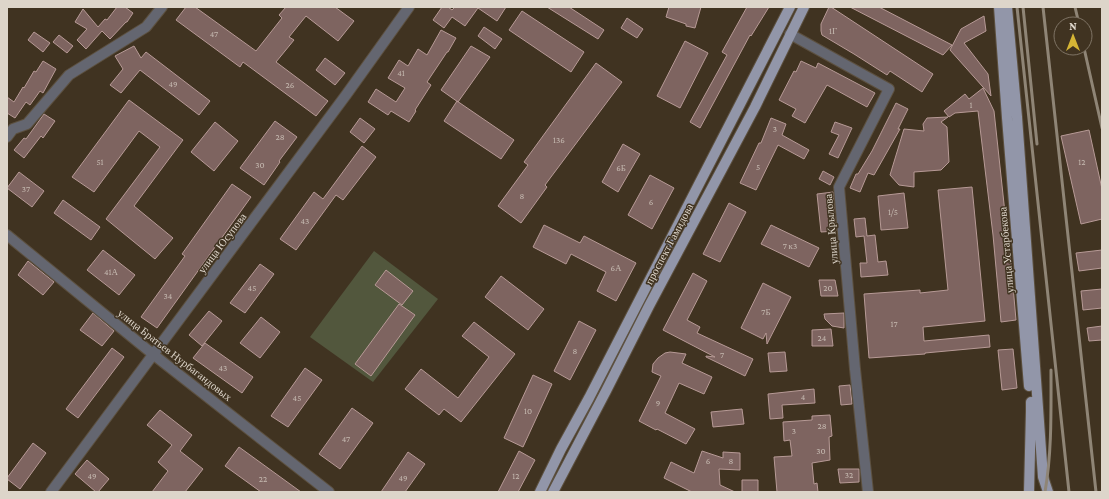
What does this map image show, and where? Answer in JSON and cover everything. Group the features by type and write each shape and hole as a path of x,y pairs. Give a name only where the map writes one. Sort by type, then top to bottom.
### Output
{"main road":[{"name":"проспект Гамидова","path":"540,492 790,7"},
{"name":"проспект Гамидова","path":"553,492 649,306 755,107 804,7"},
{"name":"улица Устарбекова","path":"999,7 1006,118 1032,411 1030,490"},
{"path":"1007,7 1046,487 1030,490"}],"street":[{"path":"7,137 13,129 27,124 69,75 146,27 162,7"},
{"name":"улица Юсупова","path":"51,492 346,96 409,7"},
{"name":"улица Крылова","path":"790,34 889,89 840,187 855,369 868,492"},
{"path":"742,101 755,107"},
{"name":"улица Братьев Нурбагандовых","path":"7,235 154,355 329,492"}],"green space":[{"path":"374,251 438,299 373,382 310,337"}],"building":[{"path":"117,7 125,7 133,13 127,22 110,39 102,31 86,49 77,40 87,29 75,22 83,9 98,27 105,19 107,20"},
{"path":"186,7 195,7 256,51 282,18 279,15 286,7 335,7 354,21 338,41 306,16 289,37 294,40 276,62 328,101 316,116 243,62 240,67 176,20"},
{"path":"442,7 448,7 452,10 455,7 506,7 497,21 478,8 465,26 452,17 444,28 433,20"},
{"path":"547,7 569,7 604,30 598,39"},
{"path":"669,7 701,7 695,28 686,26 686,24 666,17"},
{"path":"747,7 769,7 751,36 750,35 700,128 690,122 727,55 722,52"},
{"path":"829,7 933,74 922,92 890,71 887,75 822,35 821,24"},
{"path":"850,7 879,7 952,45 943,55"},
{"path":"522,11 584,52 571,72 509,30"},
{"path":"984,16 986,31 964,43 988,74 991,96 950,50 961,29"},
{"path":"627,18 643,29 637,38 621,28"},
{"path":"484,27 502,39 495,49 478,36"},
{"path":"441,30 456,38 427,82 431,85 409,122 391,111 388,115 368,102 376,89 396,102 405,88 388,78 399,60 408,66 418,49 427,55"},
{"path":"34,32 50,43 43,52 28,40"},
{"path":"59,35 73,46 67,53 53,42"},
{"path":"685,41 708,53 680,108 657,96"},
{"path":"134,46 141,58 146,52 210,101 199,115 140,70 121,93 110,85 123,69 115,56"},
{"path":"471,46 490,57 458,102 441,90"},
{"path":"325,58 345,73 335,85 316,70"},
{"path":"43,61 56,69 43,93 40,91 30,105 26,102 15,118 7,113 7,97 14,102 34,71 36,72"},
{"path":"801,61 816,68 818,63 875,93 867,107 827,85 805,123 792,116 796,109 779,100"},
{"path":"596,63 622,82 545,185 547,187 521,223 498,206 528,165 524,162"},
{"path":"983,88 994,111 1009,241 1016,320 1001,322 993,235 978,111 955,113 949,117 944,111 965,94 969,99"},
{"path":"129,100 183,140 134,206 173,238 155,259 106,219 160,147 139,131 94,192 72,177"},
{"path":"457,101 514,140 501,159 444,121"},
{"path":"896,103 908,109 898,129 900,129 874,175 868,173 860,192 850,188 856,174 858,174 872,151"},
{"path":"44,114 55,121 43,138 41,136 24,158 14,150 24,138 26,139"},
{"path":"948,117 941,122 947,127 949,162 941,170 914,172 914,187 899,185 890,175 904,129 924,131 923,124 927,118"},
{"path":"360,118 375,129 364,143 350,132"},
{"path":"771,118 786,124 782,135 809,150 804,159 778,145 756,190 740,183 759,143 761,143"},
{"path":"275,121 297,137 279,161 280,162 264,185 240,168"},
{"path":"215,122 238,141 214,171 191,152"},
{"path":"835,122 852,128 838,158 829,154 839,135 831,132"},
{"path":"1089,130 1102,189 1102,219 1081,224 1061,136"},
{"path":"623,144 640,154 618,192 602,182"},
{"path":"362,146 376,157 343,200 336,195 296,250 280,239 314,192 323,199"},
{"path":"823,171 834,177 830,185 819,179"},
{"path":"19,172 44,191 32,207 7,188"},
{"path":"650,175 674,188 652,229 628,215"},
{"path":"232,184 251,197 157,328 141,317 185,256 182,254"},
{"path":"972,187 985,321 923,327 924,341 989,335 990,347 869,358 864,294 920,290 920,293 948,290 938,190"},
{"path":"833,192 836,231 821,232 817,194"},
{"path":"904,193 908,228 881,230 878,196"},
{"path":"63,200 100,227 91,240 54,213"},
{"path":"729,203 746,212 720,262 703,254"},
{"path":"865,218 867,236 875,235 878,262 886,261 888,275 861,277 860,263 867,263 864,236 856,237 854,219"},
{"path":"544,225 580,243 584,236 636,263 616,301 597,291 606,272 571,254 566,264 533,247"},
{"path":"771,225 819,248 809,267 761,244"},
{"path":"103,250 135,275 119,295 87,270"},
{"path":"1102,250 1102,268 1079,271 1076,253"},
{"path":"28,261 54,282 43,295 18,275"},
{"path":"260,264 274,274 245,313 230,303"},
{"path":"386,270 413,291 402,305 375,285"},
{"path":"693,273 707,281 687,320 700,327 697,333 753,359 745,376 706,357 715,357 663,330"},
{"path":"501,276 544,309 528,330 485,297"},
{"path":"819,280 835,280 838,296 821,296"},
{"path":"763,283 791,297 767,344 766,333 763,339 741,328"},
{"path":"1102,289 1102,308 1083,310 1081,291"},
{"path":"399,304 415,315 371,376 355,364"},
{"path":"209,311 222,321 202,346 189,335"},
{"path":"93,313 114,331 102,346 80,330"},
{"path":"844,313 844,328 832,326 825,319 824,314"},
{"path":"261,317 280,332 260,358 240,343"},
{"path":"579,321 596,330 570,380 554,371"},
{"path":"474,322 515,354 461,422 444,409 439,415 405,389 421,369 458,398 489,357 462,336"},
{"path":"1102,326 1102,340 1089,341 1087,328"},
{"path":"831,329 833,346 812,346 812,330"},
{"path":"205,343 253,377 242,393 193,358"},
{"path":"112,348 124,357 78,418 66,409"},
{"path":"1013,349 1017,388 1002,390 998,350"},
{"path":"670,352 686,354 682,363 712,377 704,394 679,383 665,413 695,429 686,444 639,421 661,376 652,372 653,364 665,353"},
{"path":"785,352 787,371 770,372 768,353"},
{"path":"305,368 322,380 288,427 271,416"},
{"path":"533,375 552,384 523,447 504,438"},
{"path":"850,385 852,404 841,405 839,386"},
{"path":"814,389 815,403 782,405 783,418 770,419 768,394"},
{"path":"352,408 373,423 340,469 319,454"},
{"path":"742,409 744,424 713,427 711,412"},
{"path":"160,410 192,435 180,451 203,469 185,492 152,492 168,471 158,462 172,445 147,425"},
{"path":"830,415 832,436 829,437 830,460 812,463 814,484 817,483 818,492 777,492 774,457 792,456 790,440 784,441 783,422 812,420 812,416"},
{"path":"33,443 46,453 20,489 7,478"},
{"path":"239,447 301,492 261,492 225,466"},
{"path":"519,451 535,460 518,492 498,492"},
{"path":"702,451 723,458 723,452 740,453 740,470 719,469 720,485 735,492 692,492 664,478 671,462 694,473"},
{"path":"408,452 425,464 405,492 381,492"},
{"path":"87,460 109,479 98,492 96,492 75,474"},
{"path":"838,469 859,469 859,482 840,483"},
{"path":"742,480 758,480 758,492 742,492"}],"railway":[{"path":"1017,7 1069,492"},
{"path":"1023,7 1037,144"},
{"path":"1043,7 1096,492"},
{"path":"1075,7 1077,16"},
{"path":"1086,56 1102,128"},
{"path":"1045,492 1050,446 1051,370"}]}
